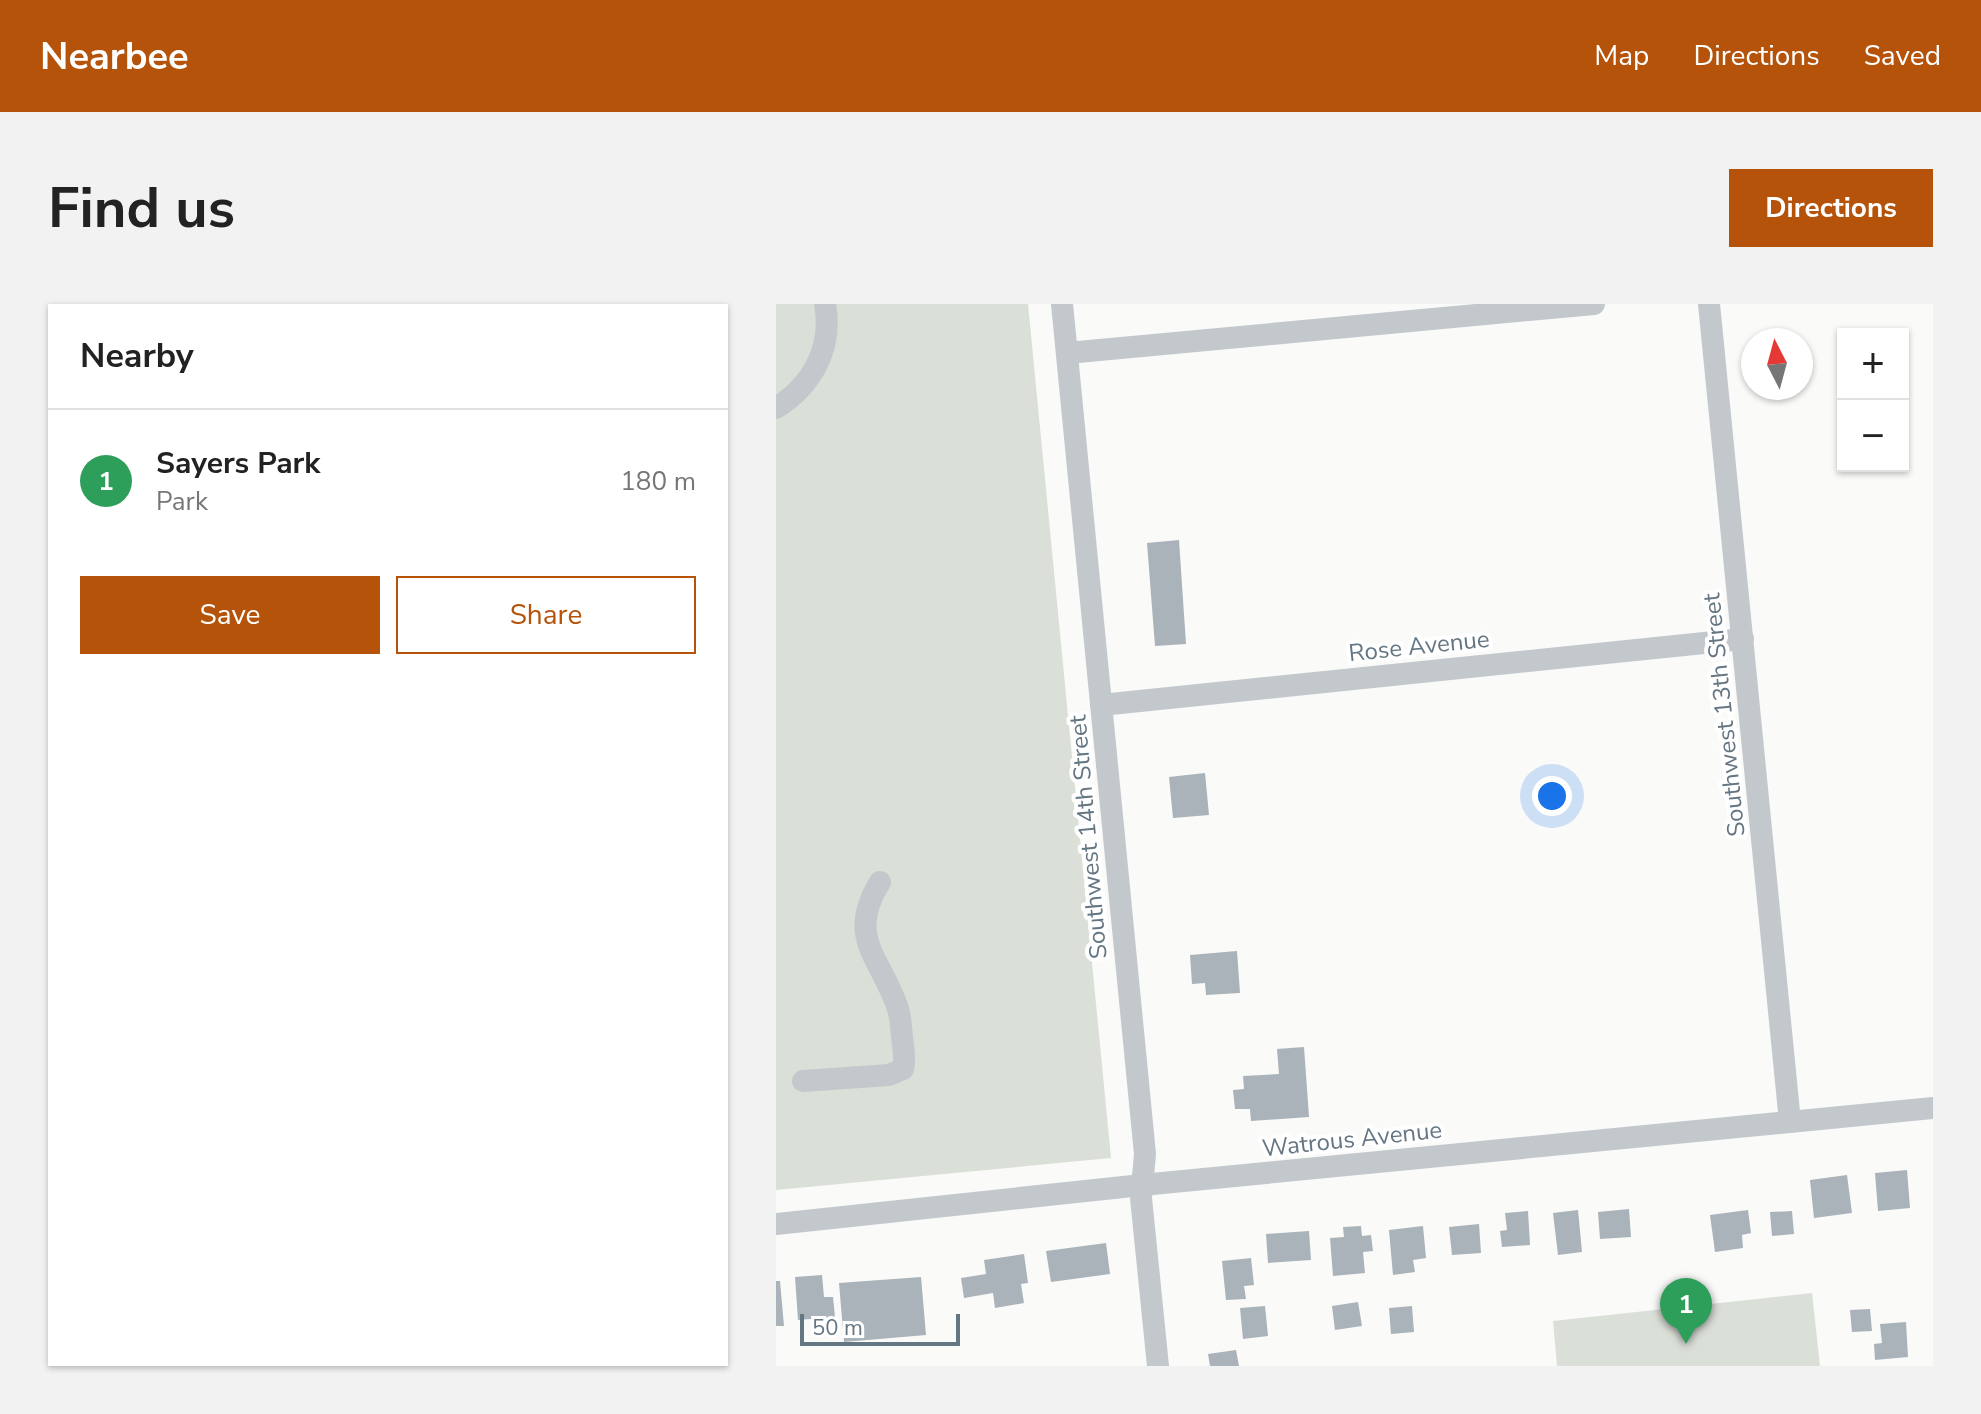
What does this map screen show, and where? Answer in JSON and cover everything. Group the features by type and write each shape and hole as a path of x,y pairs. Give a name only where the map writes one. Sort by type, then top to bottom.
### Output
{"street":[{"path":"776,408 812,377 820,360 828,327 825,304"},
{"name":"Southwest 14th Street","path":"1062,304 1145,1154 1142,1185 1158,1366"},
{"path":"1067,353 1594,304"},
{"name":"Southwest 13th Street","path":"1709,304 1790,1122"},
{"name":"Rose Avenue","path":"1101,705 1743,639"},
{"path":"803,1081 889,1075 903,1069 905,1060 898,1009 867,941 867,914 880,882"},
{"name":"Watrous Avenue","path":"776,1224 1933,1108"}],"shaded area":[{"path":"776,304 1028,304 1111,1158 776,1190"},
{"path":"1812,1293 1820,1366 1557,1366 1553,1321"}],"building":[{"path":"1179,540 1186,644 1155,646 1147,543"},
{"path":"1205,773 1209,815 1173,818 1169,777"},
{"path":"1237,951 1240,993 1206,995 1205,983 1192,984 1190,955"},
{"path":"1304,1047 1309,1117 1251,1121 1250,1109 1235,1109 1233,1090 1244,1089 1243,1076 1279,1074 1277,1049"},
{"path":"1907,1170 1910,1208 1878,1211 1875,1173"},
{"path":"1847,1175 1852,1213 1814,1218 1810,1180"},
{"path":"1629,1209 1631,1237 1600,1239 1598,1212"},
{"path":"1578,1210 1582,1252 1558,1255 1553,1213"},
{"path":"1748,1210 1751,1233 1742,1235 1743,1248 1715,1252 1710,1215"},
{"path":"1528,1211 1530,1245 1502,1247 1500,1231 1507,1230 1505,1213"},
{"path":"1792,1211 1794,1234 1772,1236 1770,1212"},
{"path":"1479,1224 1481,1253 1452,1255 1449,1227"},
{"path":"1361,1226 1362,1236 1371,1235 1373,1251 1363,1252 1365,1273 1333,1276 1330,1238 1344,1237 1343,1227"},
{"path":"1423,1226 1426,1258 1413,1260 1415,1272 1393,1275 1389,1230"},
{"path":"1309,1231 1311,1260 1268,1263 1266,1234"},
{"path":"1106,1243 1110,1274 1051,1282 1046,1251"},
{"path":"1024,1254 1028,1283 1021,1284 1024,1303 995,1308 993,1293 964,1298 961,1278 986,1274 984,1260"},
{"path":"1251,1258 1254,1285 1244,1286 1246,1299 1226,1300 1222,1261"},
{"path":"822,1275 824,1297 833,1297 835,1317 798,1320 795,1277"},
{"path":"921,1277 926,1335 844,1342 839,1283"},
{"path":"776,1281 780,1281 784,1326 776,1326"},
{"path":"1358,1302 1362,1326 1335,1330 1332,1306"},
{"path":"1265,1306 1268,1336 1243,1339 1240,1308"},
{"path":"1412,1306 1414,1332 1391,1334 1389,1308"},
{"path":"1870,1309 1872,1331 1852,1332 1850,1310"},
{"path":"1906,1322 1908,1357 1875,1360 1874,1344 1882,1343 1880,1324"},
{"path":"1236,1350 1239,1366 1210,1366 1208,1354"}],"place":[{"name":"Sayers Park","path":"1686,1344"}]}
